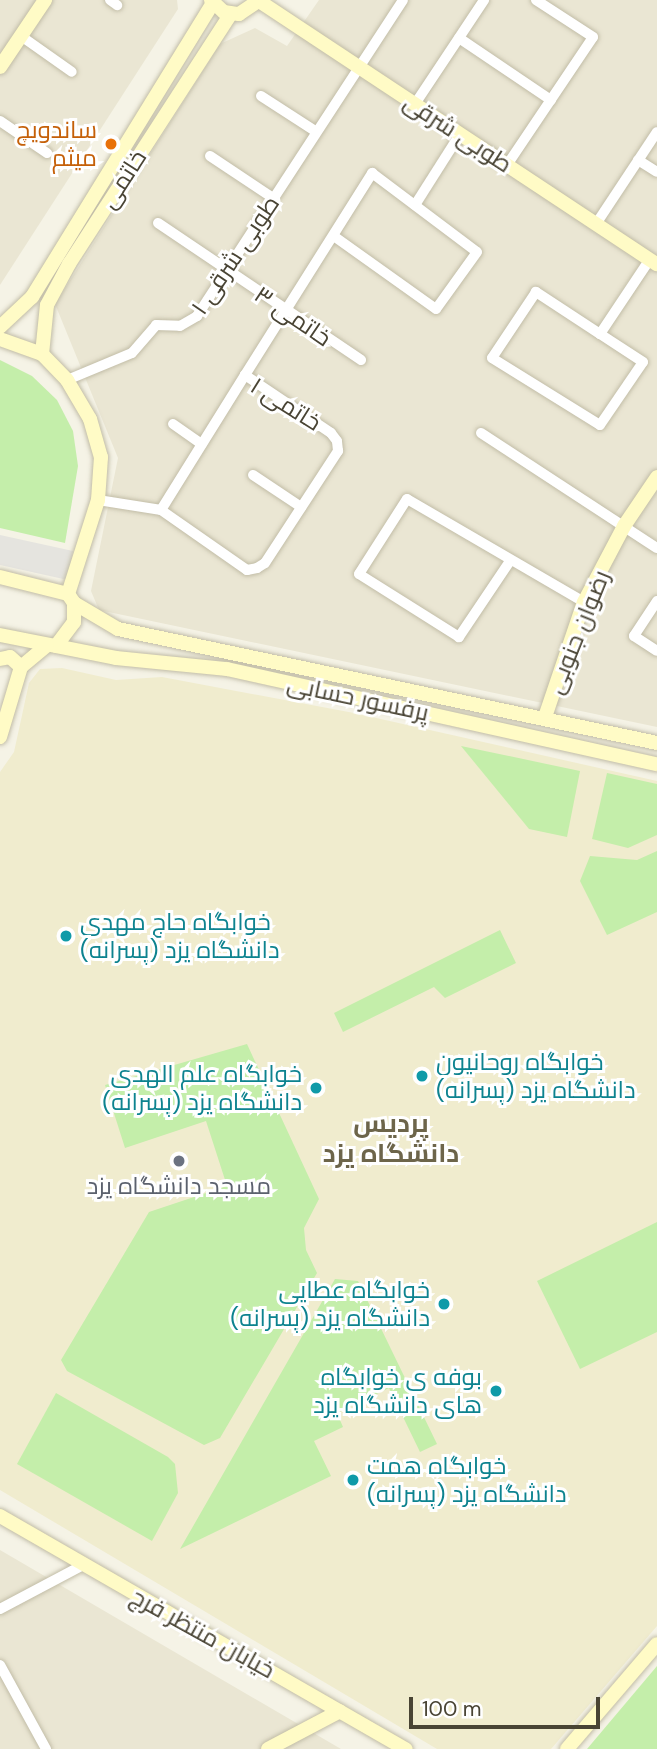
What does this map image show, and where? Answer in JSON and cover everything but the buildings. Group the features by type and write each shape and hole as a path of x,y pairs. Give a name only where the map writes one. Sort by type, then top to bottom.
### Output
{"main road":[{"path":"0,67 45,0"},
{"path":"212,1 231,14 247,12 259,1"},
{"name":"خاتمی","path":"0,327 32,297 212,1"},
{"name":"طوبی شرقی","path":"259,1 653,262"},
{"name":"خاتمی","path":"42,354 47,305 68,264 231,14"},
{"path":"0,339 42,354 67,380 90,419 101,457 98,500 71,598 71,633 22,667 0,737"},
{"name":"رضوان جنوبی","path":"545,717 584,602 624,526 657,477"},
{"name":"پرفسور حسابی","path":"0,577 71,598 118,629 545,717 657,743"},
{"name":"پرفسور حسابی","path":"0,635 116,658 228,670 657,764"},
{"path":"0,659 10,657 22,667"},
{"name":"خیابان منتظر فرج","path":"0,1516 406,1749"},
{"path":"567,1749 657,1644"},
{"path":"268,1749 341,1711"}],"street":[{"name":"طوبی شرقی ۱","path":"67,380 132,353 156,325 190,322 403,0"},
{"path":"415,104 484,0"},
{"path":"507,165 593,37 536,0"},
{"path":"21,36 72,72"},
{"path":"459,38 551,100"},
{"path":"261,96 315,131"},
{"path":"0,121 47,153"},
{"path":"596,224 657,132"},
{"path":"415,205 460,134"},
{"path":"210,156 273,198"},
{"path":"638,160 657,172"},
{"path":"245,376 285,310 335,237 372,173 477,252 436,309 335,237"},
{"name":"خاتمی ۳","path":"158,223 360,360"},
{"path":"600,334 653,262"},
{"path":"536,292 600,334 643,362 600,425 492,358 536,292"},
{"name":"خاتمی ۱","path":"98,500 161,510 247,570 265,563 338,451 337,441 245,376 161,510"},
{"path":"173,424 202,444"},
{"path":"481,433 657,548"},
{"path":"253,475 301,507"},
{"path":"510,561 459,637 359,574 407,499 584,602"},
{"path":"657,601 634,636 657,651"},
{"path":"0,1609 83,1565"},
{"path":"0,1665 46,1749"}],"shaded area":[{"path":"0,0 177,0 178,9 0,285"},
{"path":"319,0 657,0 657,727 99,610 91,591 118,458 55,304 220,44 255,28 287,46"},
{"path":"0,535 73,551 68,580 0,565"},
{"path":"62,668 116,680 162,677 354,713 657,781 657,1626 551,1749 437,1749 0,1490 0,772 14,752 29,683 40,669"},
{"path":"0,1550 341,1749 0,1749"}],"green space":[{"path":"0,360 32,376 57,400 73,431 78,466 65,543 0,528"},
{"path":"461,746 580,771 567,837 529,829"},
{"path":"607,773 657,784 657,835 628,848 592,839"},
{"path":"657,851 657,912 607,935 580,881 590,856 637,860"},
{"path":"500,930 516,963 445,998 434,987 343,1032 334,1013"},
{"path":"247,1044 319,1199 304,1228 306,1250 317,1273 220,1438 204,1445 67,1371 61,1360 149,1212 227,1186 206,1121 125,1148 105,1085"},
{"path":"657,1222 657,1332 580,1369 537,1281"},
{"path":"335,1279 358,1281 437,1444 420,1452 389,1388 337,1413 343,1427 314,1441 331,1476 180,1549"},
{"path":"56,1393 168,1457 175,1464 178,1493 152,1541 17,1464"},
{"path":"657,1666 657,1749 587,1749"}],"place":[{"name":"ساندویچ میثم","path":"111,144"},
{"name":"خوابگاه حاج مهدی (پسرانه) دانشگاه یزد","path":"66,936"},
{"name":"خوابگاه روحانیون (پسرانه) دانشگاه یزد","path":"422,1076"},
{"name":"خوابگاه علم الهدی (پسرانه) دانشگاه یزد","path":"316,1088"},
{"name":"مسجد دانشگاه یزد","path":"179,1161"},
{"name":"خوابگاه عطایی (پسرانه) دانشگاه یزد","path":"444,1304"},
{"name":"بوفه ی خوابگاه های دانشگاه یزد","path":"496,1391"},
{"name":"خوابگاه همت (پسرانه) دانشگاه یزد","path":"353,1480"}],"district":[{"name":"پردیس دانشگاه یزد","path":"391,1139"}]}
